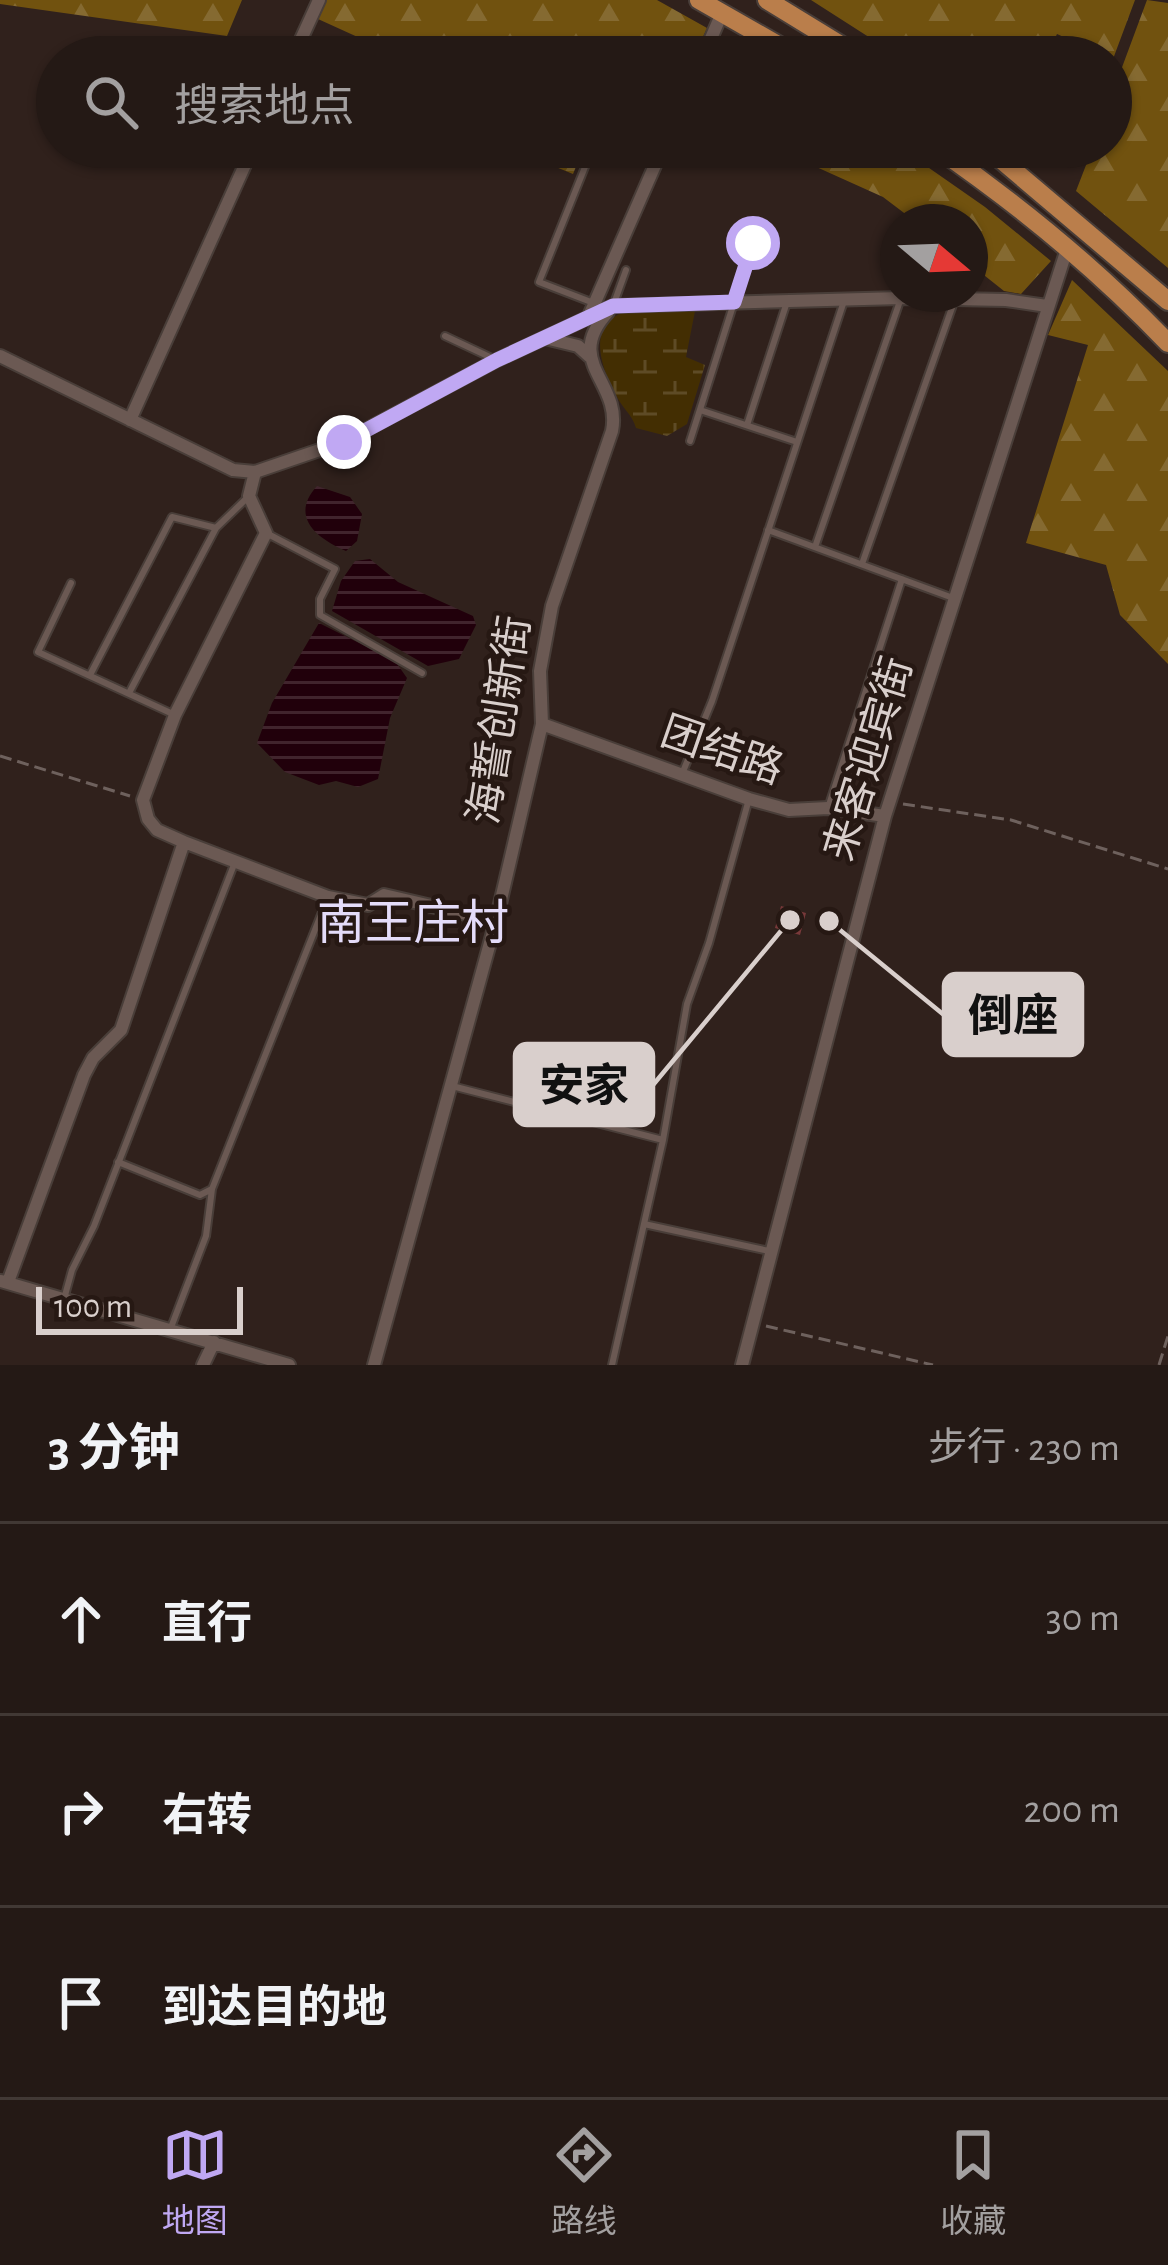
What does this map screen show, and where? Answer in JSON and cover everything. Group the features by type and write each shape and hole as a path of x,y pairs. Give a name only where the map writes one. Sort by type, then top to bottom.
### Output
{"main road":[{"path":"700,0 762,36"},
{"path":"767,0 826,36"},
{"path":"966,168 1067,249 1168,343"},
{"path":"1012,168 1164,292"}],"street":[{"path":"303,36 319,0"},
{"path":"712,36 722,13"},
{"path":"130,420 244,168"},
{"path":"591,311 654,168"},
{"name":"来客迎宾街","path":"742,1365 887,809 1067,249"},
{"path":"0,356 233,470 255,472 344,442 591,311 613,306 880,299"},
{"path":"988,301 1046,306"},
{"path":"544,338 564,340 590,357 594,327 613,306"},
{"name":"海誓创新街","path":"374,1365 496,921 542,724 544,638 615,418 590,357"},
{"path":"255,472 249,496 266,533 175,716 143,800 148,819 157,830 184,842 328,897 368,905 384,895 496,921"},
{"name":"团结路","path":"542,724 789,810 887,809"},
{"path":"184,842 121,1030 83,1075 4,1281 289,1365"},
{"path":"203,1365 214,1342"}],"lane":[{"path":"584,168 538,282 591,311"},
{"path":"690,441 753,243"},
{"path":"613,306 626,270"},
{"path":"747,425 787,301"},
{"path":"682,774 712,701 844,301"},
{"path":"815,547 896,312"},
{"path":"862,564 951,312"},
{"path":"446,336 497,360"},
{"path":"700,410 797,442"},
{"path":"129,693 216,528 249,496"},
{"path":"91,675 172,517 216,528"},
{"path":"768,530 953,598"},
{"path":"266,533 335,568 320,599 320,615 422,673"},
{"path":"828,808 902,579"},
{"path":"70,583 38,652 175,716"},
{"path":"612,1365 663,1140 687,1004 749,799"},
{"path":"64,1299 235,862"},
{"path":"170,1330 206,1236 212,1189 328,897"},
{"path":"448,1085 663,1140"},
{"path":"118,1162 200,1195 212,1189"},
{"path":"644,1224 772,1251"}],"path":[{"path":"0,756 143,800"},
{"path":"887,809 1011,820 1168,869"},
{"path":"753,1323 933,1365"},
{"path":"1159,1365 1168,1336"}],"green space":[{"path":"0,0 242,0 227,36 0,4"},
{"path":"326,0 657,0 707,28 703,36 355,36 318,19"},
{"path":"811,0 1135,0 1122,36 867,36"},
{"path":"1147,0 1168,3 1168,268 1076,191 1085,168 1132,168 1132,40"},
{"path":"819,168 929,168 981,204 892,204"},
{"path":"988,209 1051,261 1021,294 1004,291 988,278"},
{"path":"1072,280 1168,371 1168,664 1120,615 1106,565 1026,543 1088,345 1048,335"},
{"path":"695,311 686,357 705,365 687,424 667,436 636,428 606,373 600,348 605,326 625,312"}],"shaded area":[{"path":"317,486 350,497 362,514 357,541 346,551 325,540 306,517 309,497"},
{"path":"370,559 398,582 473,616 476,625 459,659 428,666 332,611 341,581 355,561"},
{"path":"319,623 395,661 407,678 390,718 378,779 358,787 336,781 319,785 285,772 257,743 272,703"}],"building":[{"path":"781,906 806,913 800,935 775,928"}],"place":[{"name":"安家","path":"790,920"},
{"name":"倒座","path":"829,921"}],"district":[{"name":"南王庄村","path":"413,925"}],"route":[{"path":"344,442 497,360 613,306 734,302 753,243"}]}
